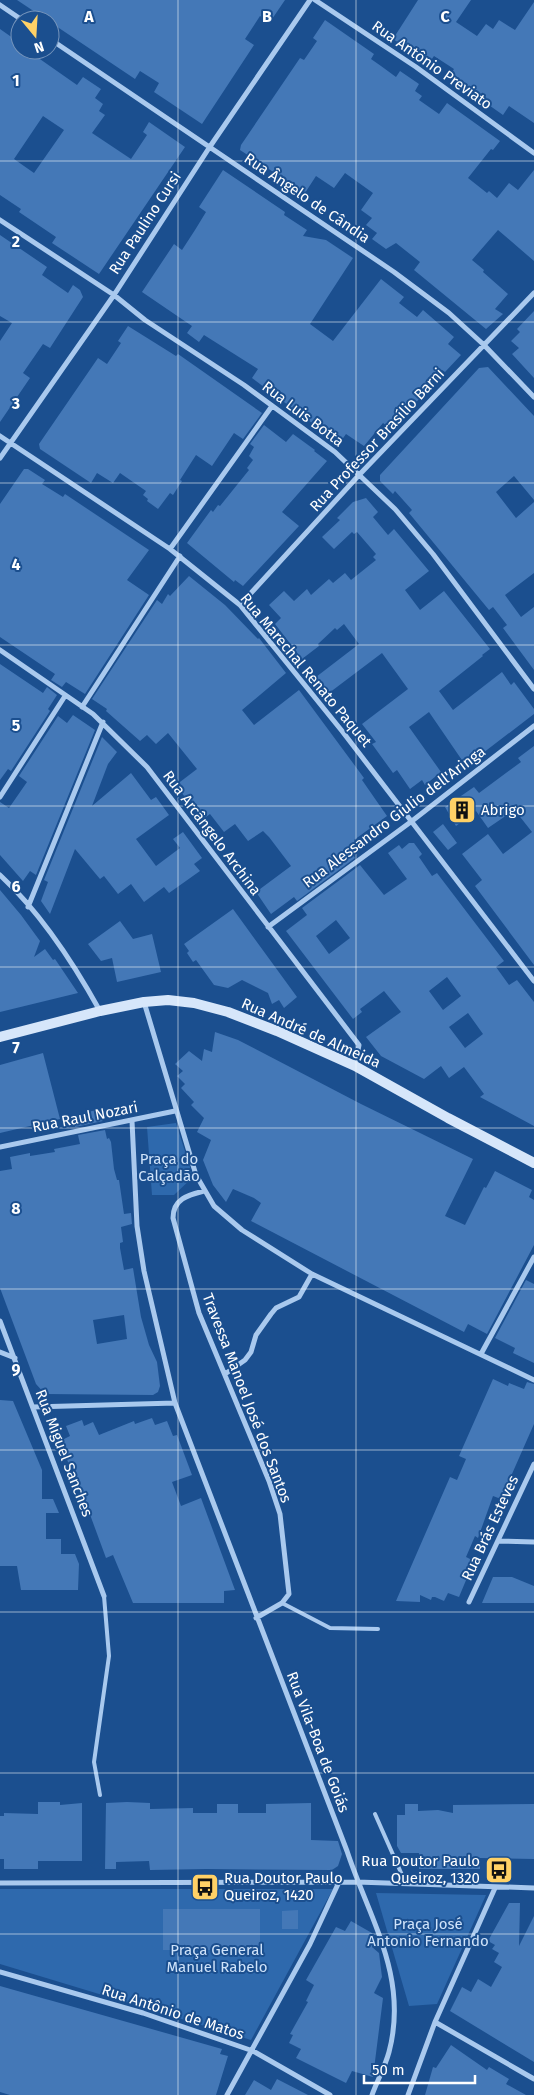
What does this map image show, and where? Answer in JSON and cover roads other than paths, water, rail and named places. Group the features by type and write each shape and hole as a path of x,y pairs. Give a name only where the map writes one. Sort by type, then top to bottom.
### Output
{"main road":[{"name":"Rua André de Almeida","path":"0,1037 100,1011 144,1002 168,1000 194,1003 228,1012 277,1031 355,1066 534,1163"}],"street":[{"name":"Rua Paulino Cursi","path":"0,458 114,295 209,148 310,0"},
{"name":"Rua Antônio Previato","path":"315,0 416,67 534,153"},
{"name":"Rua Ângelo de Cândia","path":"60,46 394,272 449,313 484,345 534,398"},
{"name":"Rua Luis Botta","path":"0,220 114,295 145,320 272,406 335,452 395,509 433,554 534,689"},
{"name":"Rua Professor Brasílio Barni","path":"240,605 360,474 534,293"},
{"path":"170,549 272,406"},
{"name":"Rua Marechal Renato Paquet","path":"0,436 180,556 240,605 412,821 534,981"},
{"path":"82,706 180,556"},
{"name":"Rua Arcângelo Archina","path":"0,650 103,722 147,767 359,1045 355,1066"},
{"path":"0,797 65,696"},
{"path":"28,907 103,722"},
{"name":"Rua Alessandro Giulio dell'Aringa","path":"268,927 412,821 534,726"},
{"path":"0,874 77,970 100,1011"},
{"path":"144,1002 175,1111 196,1175 214,1206 242,1230 312,1274 534,1380"},
{"name":"Rua Raul Nozari","path":"0,1146 175,1111"},
{"name":"Rua Vila-Boa de Goiás","path":"132,1121 138,1226 144,1271 176,1403 357,1882 376,1923 390,1972 395,2010 389,2052 372,2095"},
{"name":"Travessa Manoel José dos Santos","path":"204,1191 188,1195 176,1203 173,1210 173,1218 199,1313 269,1482 280,1514 289,1594 282,1603"},
{"path":"481,1354 534,1256"},
{"path":"225,1374 246,1360 250,1355 256,1335 271,1314 276,1308 299,1297 312,1274"},
{"name":"Rua Miguel Sanches","path":"0,1321 34,1406 104,1596"},
{"path":"0,1352 16,1359"},
{"path":"34,1406 176,1403"},
{"name":"Rua Brás Esteves","path":"469,1602 534,1464"},
{"path":"499,1541 534,1542"},
{"path":"256,1618 282,1603"},
{"path":"227,2095 253,2051 319,1926 339,1882"},
{"path":"0,1883 357,1882 534,1888"},
{"path":"408,2095 435,2022 495,1888"},
{"name":"Rua Antônio de Matos","path":"0,1972 143,2013 253,2051 330,2095"},
{"path":"435,2022 534,2078"}],"lane":[{"path":"100,1795 94,1762 109,1656 104,1596"},
{"path":"282,1603 330,1628 378,1629"},
{"path":"375,1814 406,1884"}],"place":[{"name":"Abrigo","path":"462,810"},
{"name":"Rua Doutor Paulo Queiroz, 1320","path":"499,1870"},
{"name":"Rua Doutor Paulo Queiroz, 1420","path":"205,1887"}],"park label":[{"name":"Praça do Calçadão","path":"169,1168"},
{"name":"Praça José Antonio Fernando","path":"428,1932"},
{"name":"Praça General Manuel Rabelo","path":"217,1958"}]}
